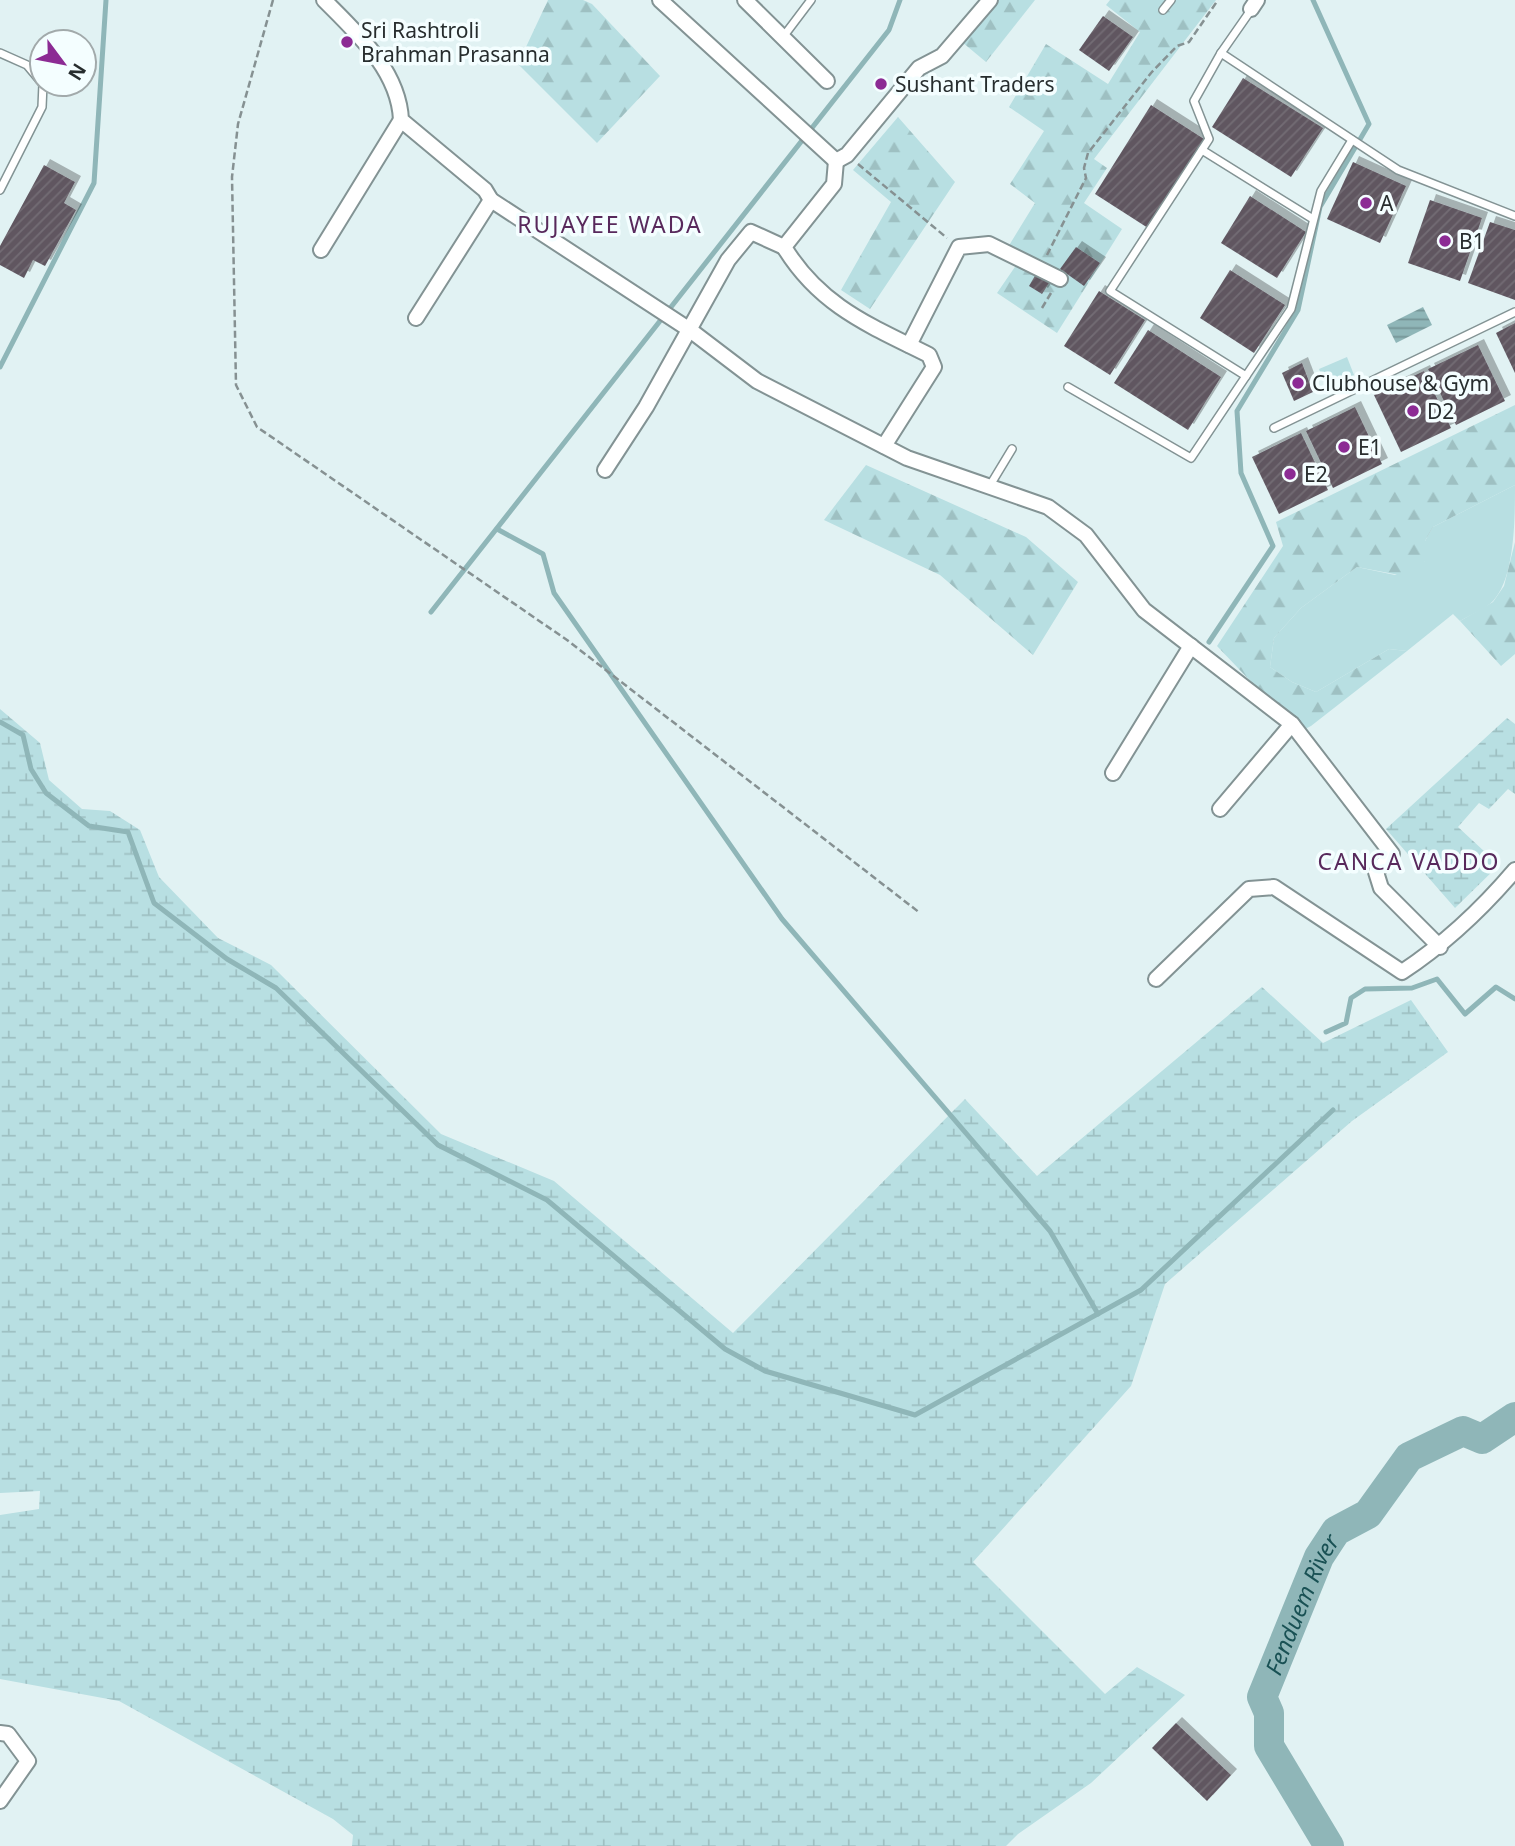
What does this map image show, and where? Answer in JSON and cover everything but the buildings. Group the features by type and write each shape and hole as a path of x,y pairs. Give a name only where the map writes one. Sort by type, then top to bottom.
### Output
{"street":[{"path":"321,250 401,120 400,98 393,82 357,33 324,0"},
{"path":"660,0 842,158"},
{"path":"745,0 827,81"},
{"path":"784,247 834,184 842,158 919,68 942,55 990,0"},
{"path":"401,120 485,190 491,200 690,330 757,381 907,458 1048,507 1086,535 1144,610 1292,724 1392,854 1376,872 1381,888 1440,947"},
{"path":"416,318 491,200"},
{"path":"605,470 646,407 728,260 751,232 784,247 799,271 847,315 929,355 934,367 884,446"},
{"path":"909,345 959,247 989,244 1060,279"},
{"path":"1113,773 1191,646"},
{"path":"1220,809 1292,724"},
{"path":"1156,979 1249,889 1274,887 1402,972 1440,947 1482,909 1515,870"},
{"path":"0,1733 8,1734 28,1761 0,1801"}],"lane":[{"path":"783,37 811,0"},
{"path":"1163,10 1171,0"},
{"path":"1245,376 1110,291 1209,139 1194,101 1253,3"},
{"path":"0,53 28,66"},
{"path":"1221,53 1398,170 1515,216"},
{"path":"0,190 42,107 42,98"},
{"path":"1068,387 1191,458 1291,309 1321,191 1352,140"},
{"path":"1202,150 1313,219"},
{"path":"1274,428 1515,312"},
{"path":"989,488 1012,449"}],"path":[{"path":"273,0 238,124 232,177 236,385 257,427 567,640 920,913"},
{"path":"1041,268 1086,178 1084,168 1088,153 1151,73 1177,46 1189,42 1219,0"},
{"path":"842,158 959,247"},
{"path":"1042,308 1060,279"}],"green space":[{"path":"548,0 583,0 592,4 660,76 597,143 518,64"},
{"path":"999,0 1035,0 986,62 962,42"},
{"path":"1110,0 1216,0 1094,159 1107,168 1084,203 1122,229 1057,333 997,293 1019,261 1005,252 1035,203 1010,184 1044,131 1009,107 1046,44 1108,84 1140,32 1106,5"},
{"path":"898,117 955,182 870,309 841,290 891,202 853,170"},
{"path":"1347,357 1354,375 1326,387 1319,369"},
{"path":"1515,405 1515,485 1433,527 1425,541 1425,561 1415,578 1357,567 1301,608 1274,638 1270,667 1292,682 1316,692 1389,649 1407,651 1311,726 1299,732 1217,646 1283,546 1276,522"},
{"path":"866,465 1026,537 1078,582 1033,655 940,575 824,520"},
{"path":"1515,485 1510,563 1500,591 1490,604 1460,621 1453,614 1407,651 1389,649 1316,692 1292,682 1270,667 1274,638 1301,608 1357,567 1395,575 1425,561 1425,541 1433,527"},
{"path":"1515,542 1515,654 1501,666 1460,621 1493,602 1504,586"},
{"path":"0,709 40,743 49,780 82,809 110,811 140,830 159,877 218,938 271,965 441,1134 554,1181 733,1333 965,1099 1037,1176 1262,987 1323,1043 1411,1000 1448,1052 1352,1121 1165,1284 1131,1386 973,1562 1105,1694 1137,1667 1185,1695 1091,1783 1018,1834 1006,1846 352,1846 353,1835 333,1819 119,1701 0,1679 0,1515 39,1509 40,1491 0,1493"},
{"path":"1507,718 1515,724 1515,794 1508,789 1489,809 1479,803 1458,827 1499,865 1455,908 1386,829"}],"shaded area":[{"path":"1423,307 1432,325 1396,343 1387,325"}],"waterway":[{"path":"0,367 94,183 106,0"},
{"path":"431,612 889,30 900,0"},
{"path":"1209,642 1273,546 1241,473 1237,411 1298,310 1320,207 1369,124 1313,0"},
{"path":"497,529 543,554 554,593 782,919 1050,1231 1098,1314"},
{"path":"0,722 23,735 31,769 46,793 89,826 128,832 154,903 227,959 276,988 438,1145 547,1200 725,1349 765,1371 915,1415 1141,1290 1333,1110"},
{"path":"1326,1032 1346,1023 1351,998 1365,989 1412,988 1437,979 1465,1014 1496,987 1515,999"},
{"name":"Fenduem River","path":"1329,1846 1269,1746 1269,1713 1262,1697 1319,1557 1336,1531 1368,1514 1409,1457 1463,1431 1482,1439 1515,1417"}],"place":[{"name":"Sri Rashtroli Brahman Prasanna","path":"347,42"},
{"name":"Sushant Traders","path":"881,84"},
{"name":"A","path":"1366,203"},
{"name":"B1","path":"1445,241"},
{"name":"Clubhouse & Gym","path":"1298,383"},
{"name":"D2","path":"1413,411"},
{"name":"E1","path":"1344,447"},
{"name":"E2","path":"1290,474"}],"district":[{"name":"RUJAYEE WADA","path":"610,224"},
{"name":"CANCA VADDO","path":"1409,861"}]}
